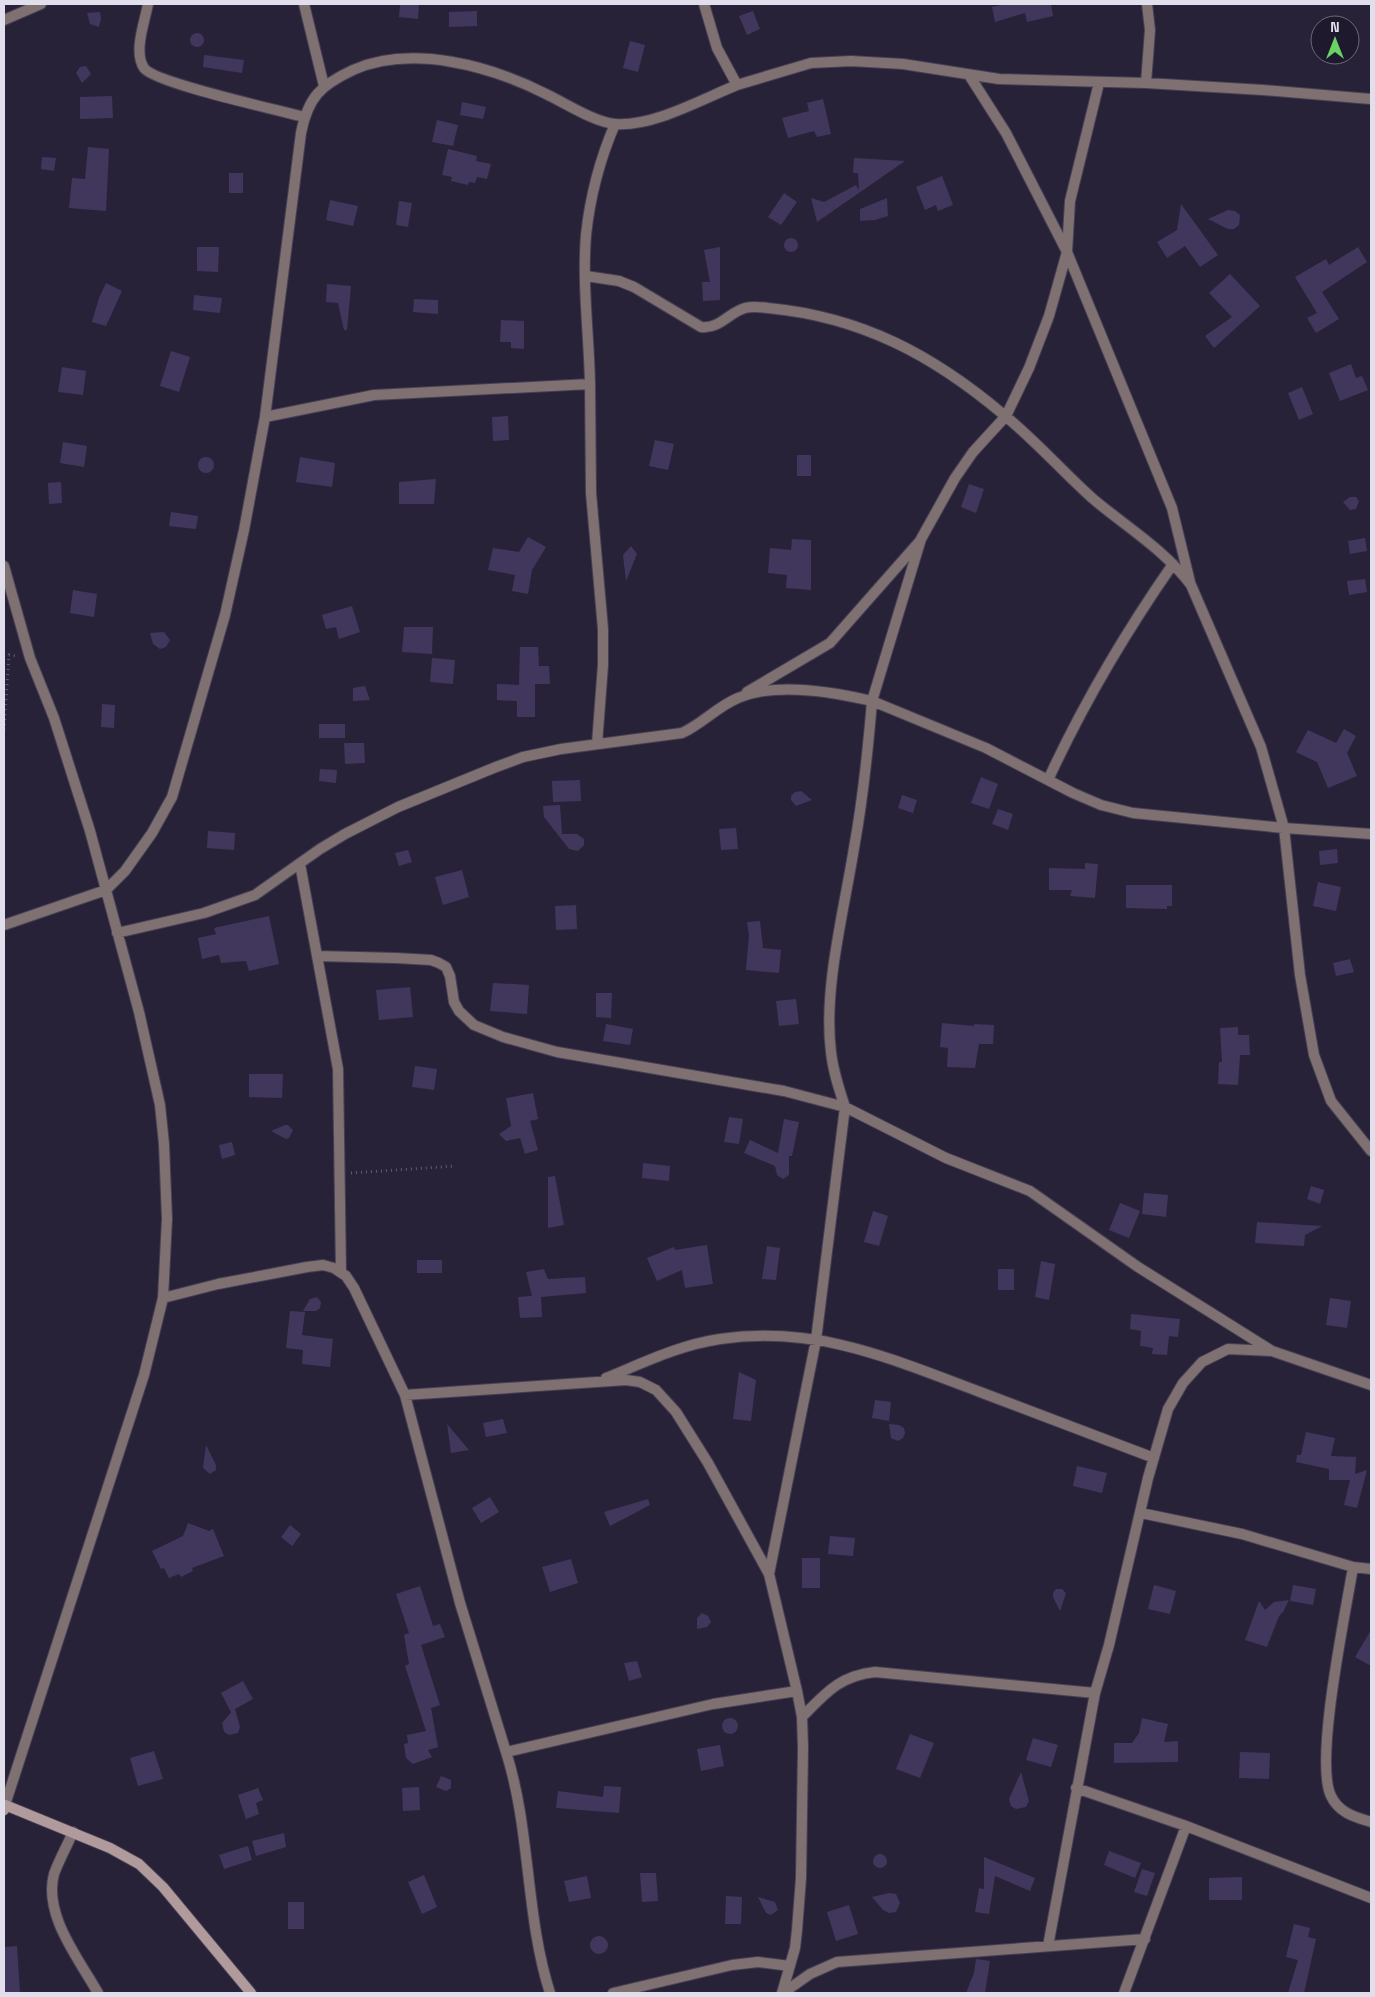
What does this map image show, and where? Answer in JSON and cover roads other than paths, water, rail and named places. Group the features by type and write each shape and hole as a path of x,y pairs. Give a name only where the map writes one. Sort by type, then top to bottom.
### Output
{"street":[{"path":"4,20 41,4"},
{"path":"148,4 140,47 141,62 144,69 167,80 304,117"},
{"path":"304,4 324,86"},
{"path":"704,4 717,48 736,85"},
{"path":"1146,83 1150,30 1147,4"},
{"path":"4,926 106,890 125,871 152,833 172,798 225,615 265,417 304,117 312,98 324,86 353,71 381,60 410,58 440,60 470,66 530,86 599,119 615,124 641,122 656,118 736,85 771,73 811,63 851,61 903,64 969,75 1099,83 1146,83 1371,99"},
{"path":"969,75 1006,133 1067,252 1169,499 1182,540 1191,585 1261,747 1284,828 1300,975 1314,1055 1331,1101 1371,1151"},
{"path":"118,932 231,905 269,887 345,834 398,807 461,779 523,757 597,744 682,734 830,643 921,539 968,458 985,436 1006,416 1030,368 1049,316 1067,252 1070,201 1099,83"},
{"path":"597,744 603,665 603,629 592,493 586,234 603,152 615,124"},
{"path":"586,276 619,281 634,287 701,327 714,327 739,311 752,307 812,315 853,325 876,333 921,354 956,377 1006,416 1093,498 1173,564 1191,585"},
{"path":"265,417 374,395 590,384"},
{"path":"769,1574 816,1340 845,1107 834,1072 831,1050 831,996 838,938 864,786 872,701 921,539"},
{"path":"1048,780 1084,705 1142,609 1173,564"},
{"path":"4,566 30,658 54,718 106,890 153,1069 161,1115 168,1219 163,1298 130,1424 4,1807 73,1832 110,1848 139,1864 163,1886 251,1993"},
{"path":"738,698 758,693 799,691 843,694 872,701 986,748 1094,802 1118,810 1284,828 1371,834"},
{"path":"300,864 338,1069 341,1272"},
{"path":"317,956 396,958 440,963 446,967 450,976 454,1002 459,1011 474,1025 503,1038 557,1052 784,1092 845,1107 946,1158 1030,1191 1138,1267 1272,1351 1371,1384"},
{"path":"163,1298 218,1284 307,1267 323,1266 341,1272 354,1288 405,1395 460,1603 518,1794 537,1934 550,1993"},
{"path":"599,1381 668,1352 702,1342 757,1335 816,1340 856,1347 1154,1458"},
{"path":"1048,1946 1095,1693 1109,1646 1154,1458 1168,1409 1183,1383 1202,1362 1228,1349 1272,1351"},
{"path":"405,1395 599,1381 640,1382 656,1390 676,1412 708,1463 769,1574 802,1717 801,1878 798,1930 783,1993"},
{"path":"1141,1513 1242,1534 1352,1567 1371,1569"},
{"path":"1352,1567 1327,1730 1328,1781 1331,1796 1338,1806 1347,1814 1371,1822"},
{"path":"802,1717 830,1689 844,1679 857,1674 875,1672 902,1673 1095,1693"},
{"path":"506,1752 713,1704 797,1690"},
{"path":"1076,1788 1186,1826 1371,1898"},
{"path":"1124,1993 1186,1826"},
{"path":"73,1832 54,1874 51,1892 55,1917 98,1993"},
{"path":"783,1993 810,1974 838,1962 1145,1939"},
{"path":"613,1993 732,1965 758,1962 790,1966"}]}
